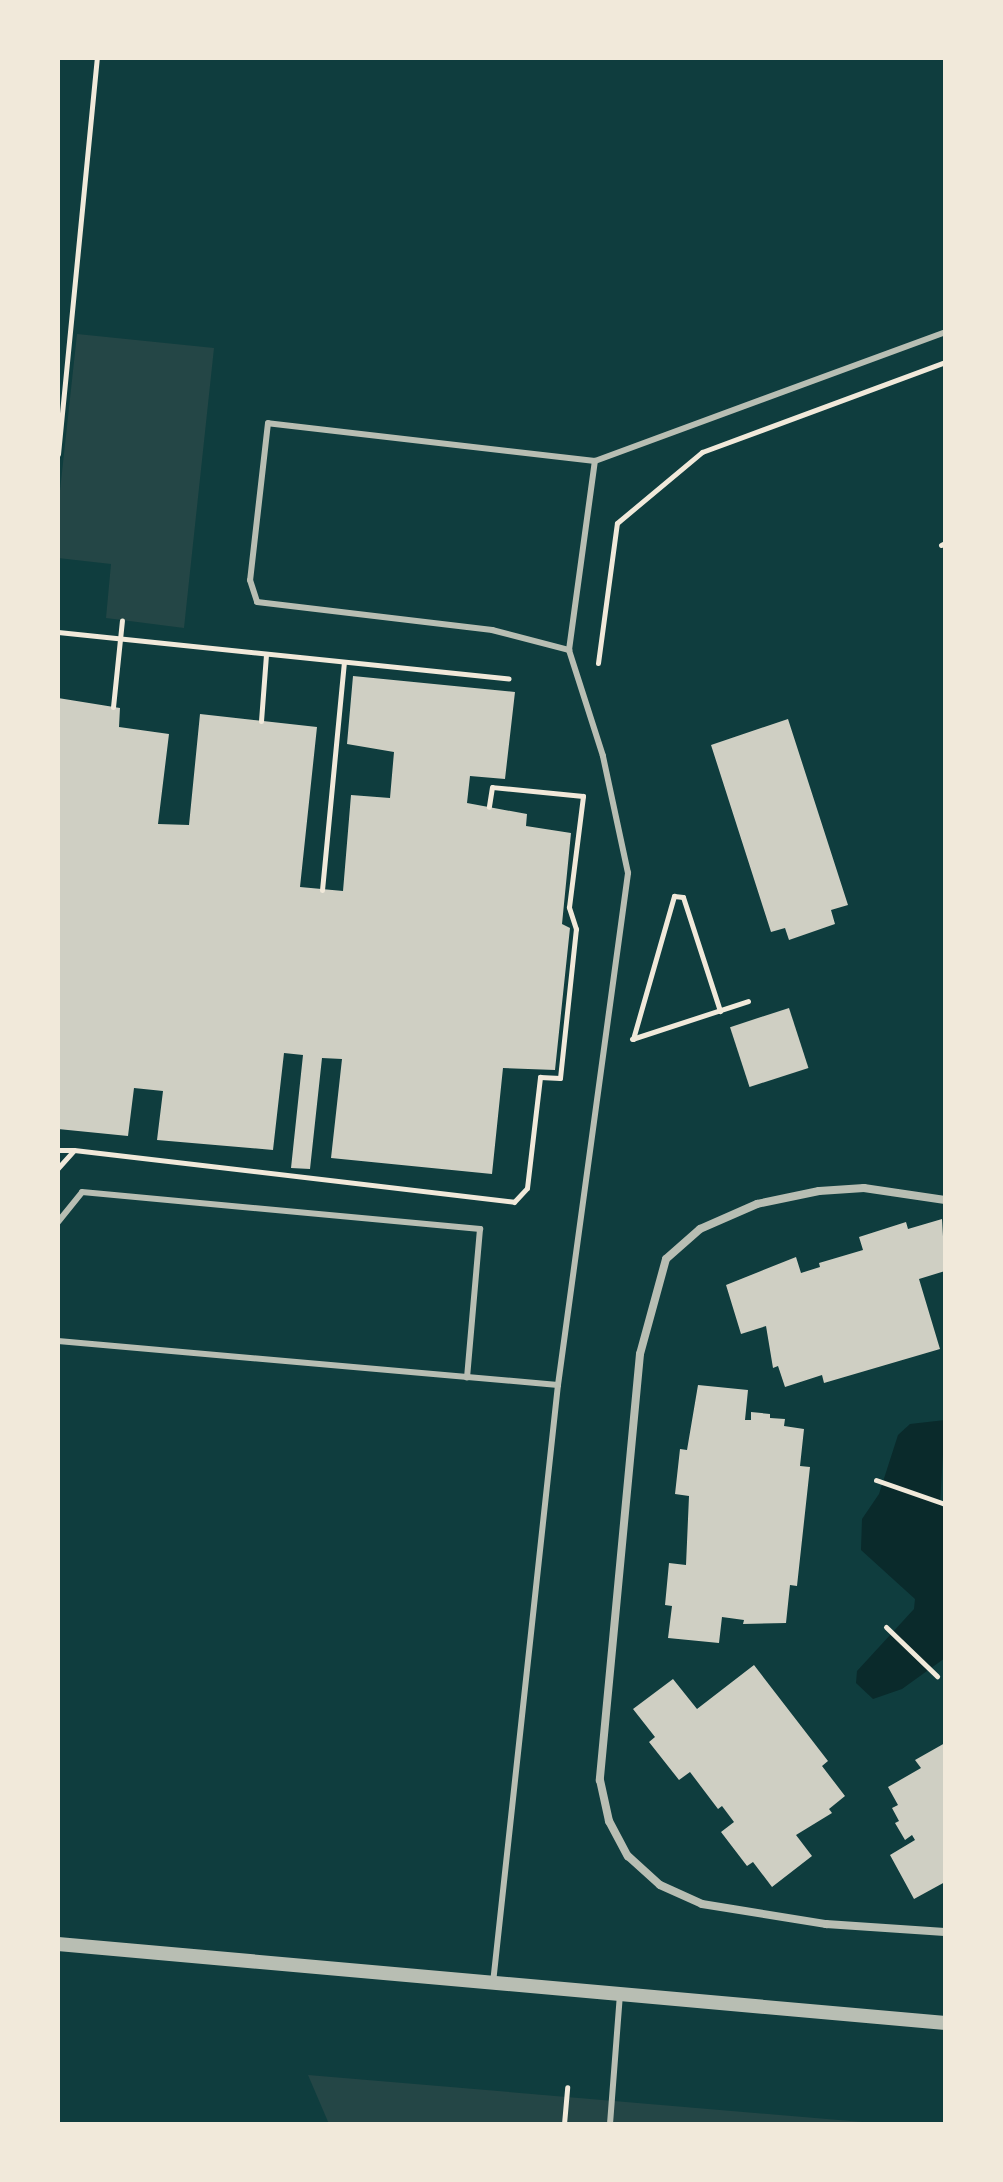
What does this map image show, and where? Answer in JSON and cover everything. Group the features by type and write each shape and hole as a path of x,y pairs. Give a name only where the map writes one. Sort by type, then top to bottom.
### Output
{"street":[{"path":"945,1200 864,1188 819,1191 757,1204 700,1229 666,1259 640,1354 601,1728 600,1780 609,1821 628,1856 660,1885 702,1904 826,1924 945,1932"},
{"path":"58,1944 945,2023"}],"lane":[{"path":"569,650 492,630 257,602 250,580 268,423 595,461 945,332"},
{"path":"493,1983 558,1385 628,873 603,756 569,650 595,461"},
{"path":"58,1222 82,1192 480,1229 467,1377"},
{"path":"58,1341 558,1385"},
{"path":"610,2124 620,1994"}],"path":[{"path":"58,454 97,58"},
{"path":"601,641 617,523 702,452 945,362"},
{"path":"113,707 122,620"},
{"path":"58,632 509,679"},
{"path":"261,721 266,654"},
{"path":"322,890 344,662"},
{"path":"58,1150 514,1202 527,1188 540,1077 560,1078 576,929 569,907 583,796 492,787 489,807"},
{"path":"720,1011 683,897 674,896 633,1039 720,1011 748,1001"},
{"path":"58,1168 74,1150"},
{"path":"876,1480 945,1504"},
{"path":"886,1627 937,1676"},
{"path":"564,2124 567,2087"}],"shaded area":[{"path":"77,334 214,348 184,628 106,618 111,564 58,558 58,509"},
{"path":"945,1420 940,1504 945,1510 945,1658 902,1689 873,1699 856,1683 857,1671 914,1609 915,1599 861,1550 862,1519 879,1494 898,1435 910,1424"},
{"path":"308,2075 886,2124 329,2124"}],"building":[{"path":"353,676 515,692 505,779 470,776 467,803 527,814 526,826 571,833 562,924 570,928 555,1070 503,1068 492,1174 331,1158 342,1059 322,1058 310,1169 291,1168 303,1055 284,1053 273,1150 157,1140 163,1091 134,1088 128,1136 58,1129 58,698 120,708 119,727 169,734 158,824 189,825 200,714 317,727 300,887 343,891 351,795 390,798 394,752 347,744"},
{"path":"788,719 848,905 831,910 835,924 789,940 785,928 771,932 711,745"},
{"path":"789,1008 808,1068 750,1087 730,1027"},
{"path":"942,1219 945,1271 919,1279 940,1349 824,1383 822,1375 785,1387 778,1366 773,1368 766,1326 741,1334 726,1285 796,1257 801,1273 820,1267 819,1263 863,1250 859,1237 906,1222 908,1229"},
{"path":"698,1385 748,1390 745,1420 751,1420 751,1412 770,1414 770,1418 785,1419 784,1426 804,1429 800,1466 810,1467 797,1586 790,1585 786,1623 743,1624 744,1620 722,1617 719,1643 668,1638 672,1606 665,1605 669,1563 686,1565 689,1496 675,1494 680,1449 687,1450"},
{"path":"754,1665 828,1761 822,1766 845,1796 829,1809 832,1813 796,1835 812,1856 772,1887 753,1862 747,1866 721,1832 734,1822 722,1806 718,1809 690,1772 679,1780 649,1742 655,1737 633,1709 673,1679 697,1709"},
{"path":"945,1743 945,1882 914,1899 890,1855 915,1840 912,1835 905,1840 895,1823 899,1821 892,1808 898,1805 888,1787 921,1768 915,1760"}]}
